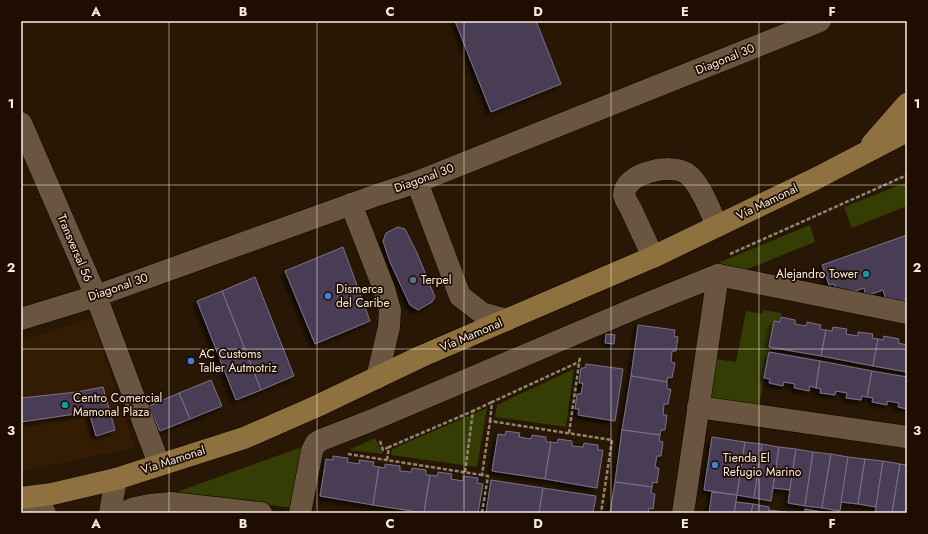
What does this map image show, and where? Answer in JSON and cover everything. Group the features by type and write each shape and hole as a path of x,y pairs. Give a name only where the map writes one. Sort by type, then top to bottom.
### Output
{"main road":[{"path":"862,156 907,104"},
{"name":"Vía Mamonal","path":"22,498 52,494 116,479 244,438 315,407 422,356 653,257 862,156 907,131"},
{"path":"862,156 907,146"}],"street":[{"name":"Diagonal 30","path":"21,319 96,296 351,204 417,182 820,21"},
{"name":"Transversal 56","path":"21,122 96,296 159,464"},
{"path":"653,257 624,196 627,185 635,178 652,171 667,169 679,170 687,174 697,186 717,226"},
{"path":"417,182 460,296 482,312 507,320"},
{"path":"351,204 384,288 390,310 390,327 377,378"},
{"path":"683,513 718,275"},
{"path":"300,513 308,463 316,443 718,275 907,313"},
{"path":"698,407 907,437"},
{"path":"110,513 116,479"},
{"path":"22,498 40,508 45,513"},
{"path":"123,513 135,508 171,503 261,513"}],"path":[{"path":"569,433 584,330"},
{"path":"387,460 389,447 473,411 579,362"},
{"path":"482,475 492,402"},
{"path":"465,472 473,411"},
{"path":"490,421 612,440 601,513"},
{"path":"344,453 488,476 482,513"}],"shaded area":[{"path":"92,318 135,448 21,471 21,341"}],"green space":[{"path":"907,182 907,206 852,228 844,207"},
{"path":"810,225 815,242 745,270 718,263"},
{"path":"763,310 781,313 780,322 774,321 759,405 709,397 716,359 736,362 746,311 762,314"},
{"path":"574,369 566,427 495,417 497,405"},
{"path":"487,408 477,467 391,455 392,449"},
{"path":"375,438 383,454 349,450"},
{"path":"302,447 294,508 174,493"}],"building":[{"path":"455,21 536,21 561,84 491,112"},
{"name":"Terpel","path":"398,227 405,229 417,253 435,297 432,302 418,310 410,305 390,262 383,241 386,233"},
{"name":"Alejandro Tower","path":"907,235 907,299 888,306 883,290 866,296 864,288 838,297 834,284 829,285 822,265"},
{"name":"Dismerca del Caribe","path":"343,247 370,321 315,344 285,271"},
{"path":"255,277 294,376 261,390 222,291"},
{"path":"222,291 261,390 236,400 197,301"},
{"path":"781,317 795,320 795,324 806,326 807,322 821,325 820,329 826,330 821,356 769,347 774,321 780,322"},
{"path":"638,325 675,330 674,336 678,337 676,351 672,351 671,362 675,363 672,378 668,377 667,382 631,376"},
{"path":"833,327 847,329 846,334 858,336 858,332 873,334 872,338 878,339 873,366 821,356 826,330 832,331"},
{"path":"606,334 615,335 614,344 605,343"},
{"path":"884,336 899,339 898,343 907,345 907,372 873,366 878,339 883,340"},
{"path":"769,352 820,361 816,388 810,386 809,391 794,388 795,384 784,382 783,386 769,383 770,379 764,378"},
{"path":"820,361 872,371 867,397 862,396 861,400 846,398 847,393 836,391 835,395 820,393 821,389 816,388"},
{"path":"586,364 623,369 615,421 578,415 579,409 575,409 577,394 581,394 583,383 579,383 581,368 585,368"},
{"path":"872,371 907,377 907,409 898,407 899,403 887,401 887,405 872,402 873,398 867,397"},
{"path":"631,376 667,382 667,389 671,389 668,404 664,404 663,415 667,415 665,430 661,430 660,435 622,430"},
{"path":"211,380 222,406 190,419 179,393"},
{"name":"Centro Comercial Mamonal Plaza","path":"103,387 115,430 96,436 89,412 21,422 21,398 77,392"},
{"path":"179,393 190,419 160,431 149,406"},
{"path":"622,430 660,435 659,441 663,442 661,456 657,456 655,467 659,468 657,483 653,482 652,487 615,482"},
{"path":"506,431 520,433 519,437 531,439 532,435 546,437 546,442 551,442 545,479 492,471 498,434 505,435"},
{"path":"712,437 745,442 737,495 704,490"},
{"path":"558,439 572,441 572,446 583,447 584,443 598,445 598,450 603,450 597,488 545,479 551,442 557,443"},
{"path":"745,442 762,444 754,498 737,495"},
{"path":"762,444 779,447 771,501 754,498"},
{"path":"779,447 796,449 790,490 773,488"},
{"path":"796,449 813,452 805,506 788,503"},
{"path":"813,452 831,454 822,508 805,506"},
{"path":"831,454 848,457 840,511 822,508"},
{"path":"333,456 348,458 347,462 359,464 359,460 374,462 373,466 379,467 373,505 320,496 326,459 333,460"},
{"path":"848,457 865,459 858,504 841,502"},
{"path":"865,459 883,461 876,507 858,504"},
{"path":"883,461 900,464 892,513 875,513"},
{"path":"385,464 400,466 400,471 411,472 412,468 426,470 426,475 430,475 424,513 373,505 379,467 385,468"},
{"path":"900,464 907,465 907,513 892,513"},
{"path":"438,472 452,474 451,479 463,481 463,476 478,478 477,483 483,484 478,513 424,513 430,475 437,476"},
{"path":"491,480 543,488 539,513 486,513"},
{"path":"615,482 652,487 651,493 655,494 653,509 649,508 648,513 610,513"},
{"path":"543,488 596,496 593,513 539,513"},
{"path":"712,492 737,495 734,513 709,513"},
{"path":"736,502 753,504 751,513 734,513"},
{"path":"753,504 769,507 769,513 751,513"},
{"path":"805,509 822,512 804,513"},
{"path":"769,510 786,512 786,513 769,513"}],"place":[{"name":"Alejandro Tower","path":"866,274"},
{"name":"Terpel","path":"413,280"},
{"name":"Dismerca del Caribe","path":"328,296"},
{"name":"AC Customs Taller Autmotriz","path":"191,361"},
{"name":"Centro Comercial Mamonal Plaza","path":"65,405"},
{"name":"Tienda El Refugio Marino","path":"715,465"}]}
